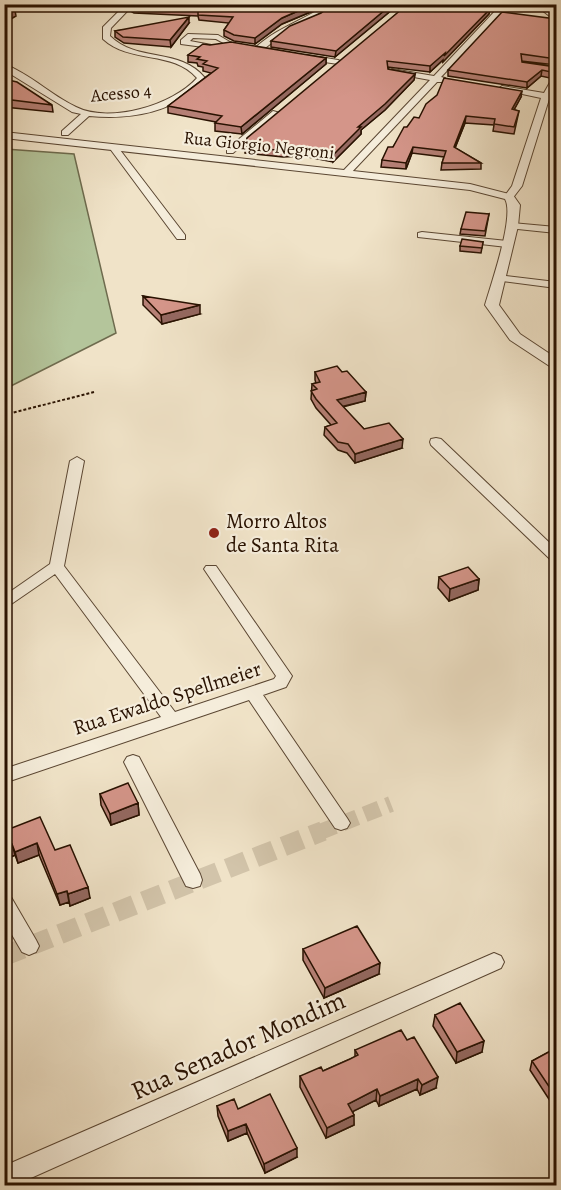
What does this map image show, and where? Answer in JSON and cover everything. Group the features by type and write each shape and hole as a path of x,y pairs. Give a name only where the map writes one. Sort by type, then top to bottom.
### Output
{"street":[{"name":"Acesso 4","path":"4,66 34,82 75,110 86,114 134,112 160,107 183,96 201,78 199,74 182,64 120,48 109,42 105,33 107,27 131,4"},
{"path":"269,51 244,47 216,37 191,36 184,42 212,48 244,47 317,15 334,4"},
{"path":"537,4 556,20"},
{"path":"489,11 509,14"},
{"path":"347,172 499,12"},
{"path":"538,18 556,20"},
{"path":"292,55 338,62"},
{"path":"329,70 347,55"},
{"path":"391,71 447,80"},
{"path":"556,79 546,96 518,186 509,197 514,205 512,226 492,305 515,337 556,364"},
{"path":"490,87 546,96"},
{"path":"230,151 284,107"},
{"path":"65,134 86,114"},
{"name":"Rua Giorgio Negroni","path":"4,135 470,187 509,197"},
{"path":"114,148 181,237"},
{"path":"512,226 556,230"},
{"path":"422,235 507,244"},
{"path":"498,278 556,285"},
{"path":"436,442 556,557"},
{"path":"4,604 57,566 77,461"},
{"path":"57,566 172,720"},
{"name":"Rua Ewaldo Spellmeier","path":"4,776 280,683 284,676 282,672 211,568"},
{"path":"253,693 341,823"},
{"path":"133,762 194,880"},
{"path":"4,903 29,946"},
{"name":"Rua Senador Mondim","path":"4,1178 494,962"}],"path":[{"path":"4,415 94,392"}],"green space":[{"path":"5,149 74,154 116,333 5,389"}],"building":[{"path":"133,4 201,4 232,9 254,4 314,4 282,18 255,38 234,35 224,30 233,17 198,15 198,11 133,8 131,6"},
{"path":"333,4 392,4 336,51 271,41 290,26 321,13"},
{"path":"408,4 466,4 490,9 444,56 445,53 430,66 387,61 388,69 415,74 358,127 361,127 333,155 303,150 283,151 245,146 247,138"},
{"path":"4,9 15,10 4,16"},
{"path":"502,12 556,19 556,59 521,54 522,62 556,67 556,69 551,72 542,70 527,82 448,70"},
{"path":"189,17 170,40 123,37 115,31"},
{"path":"231,42 326,58 241,127 215,123 222,116 168,106 218,68 203,64 207,61 197,59 200,57 188,55 203,44"},
{"path":"444,78 522,91 512,109 519,111 514,127 494,124 495,119 466,116 454,147 481,163 442,163 446,151 413,147 406,163 382,160 388,147 393,147 404,127 407,127 414,117 419,118 426,104 437,95"},
{"path":"4,79 17,82 52,105 4,99"},
{"path":"466,212 489,214 485,231 461,229"},
{"path":"462,239 483,242 482,248 460,246"},
{"path":"143,296 200,305 161,315"},
{"path":"337,366 342,372 347,371 366,392 337,400 364,429 389,423 403,439 355,454 348,444 338,442 325,427 337,423 311,391 317,389 312,384 320,382 315,372"},
{"path":"468,567 479,579 450,589 439,577"},
{"path":"128,783 138,803 110,814 100,794"},
{"path":"40,817 55,850 70,845 88,887 68,894 67,891 57,894 37,843 15,852 12,844 8,846 4,838 4,831"},
{"path":"357,926 380,963 325,988 303,949"},
{"path":"460,1003 484,1041 457,1052 435,1015"},
{"path":"401,1030 407,1040 414,1037 438,1077 422,1085 418,1079 380,1096 377,1089 348,1104 354,1115 327,1128 300,1076 321,1067 323,1071 350,1059 358,1055 355,1050"},
{"path":"556,1048 556,1097 532,1061"},
{"path":"270,1094 297,1148 264,1164 246,1124 228,1131 217,1106 234,1099 238,1109"}],"tunnel":[{"path":"320,832 391,804"},
{"path":"4,956 323,831"}],"place":[{"name":"Morro Altos de Santa Rita","path":"214,533"}]}
